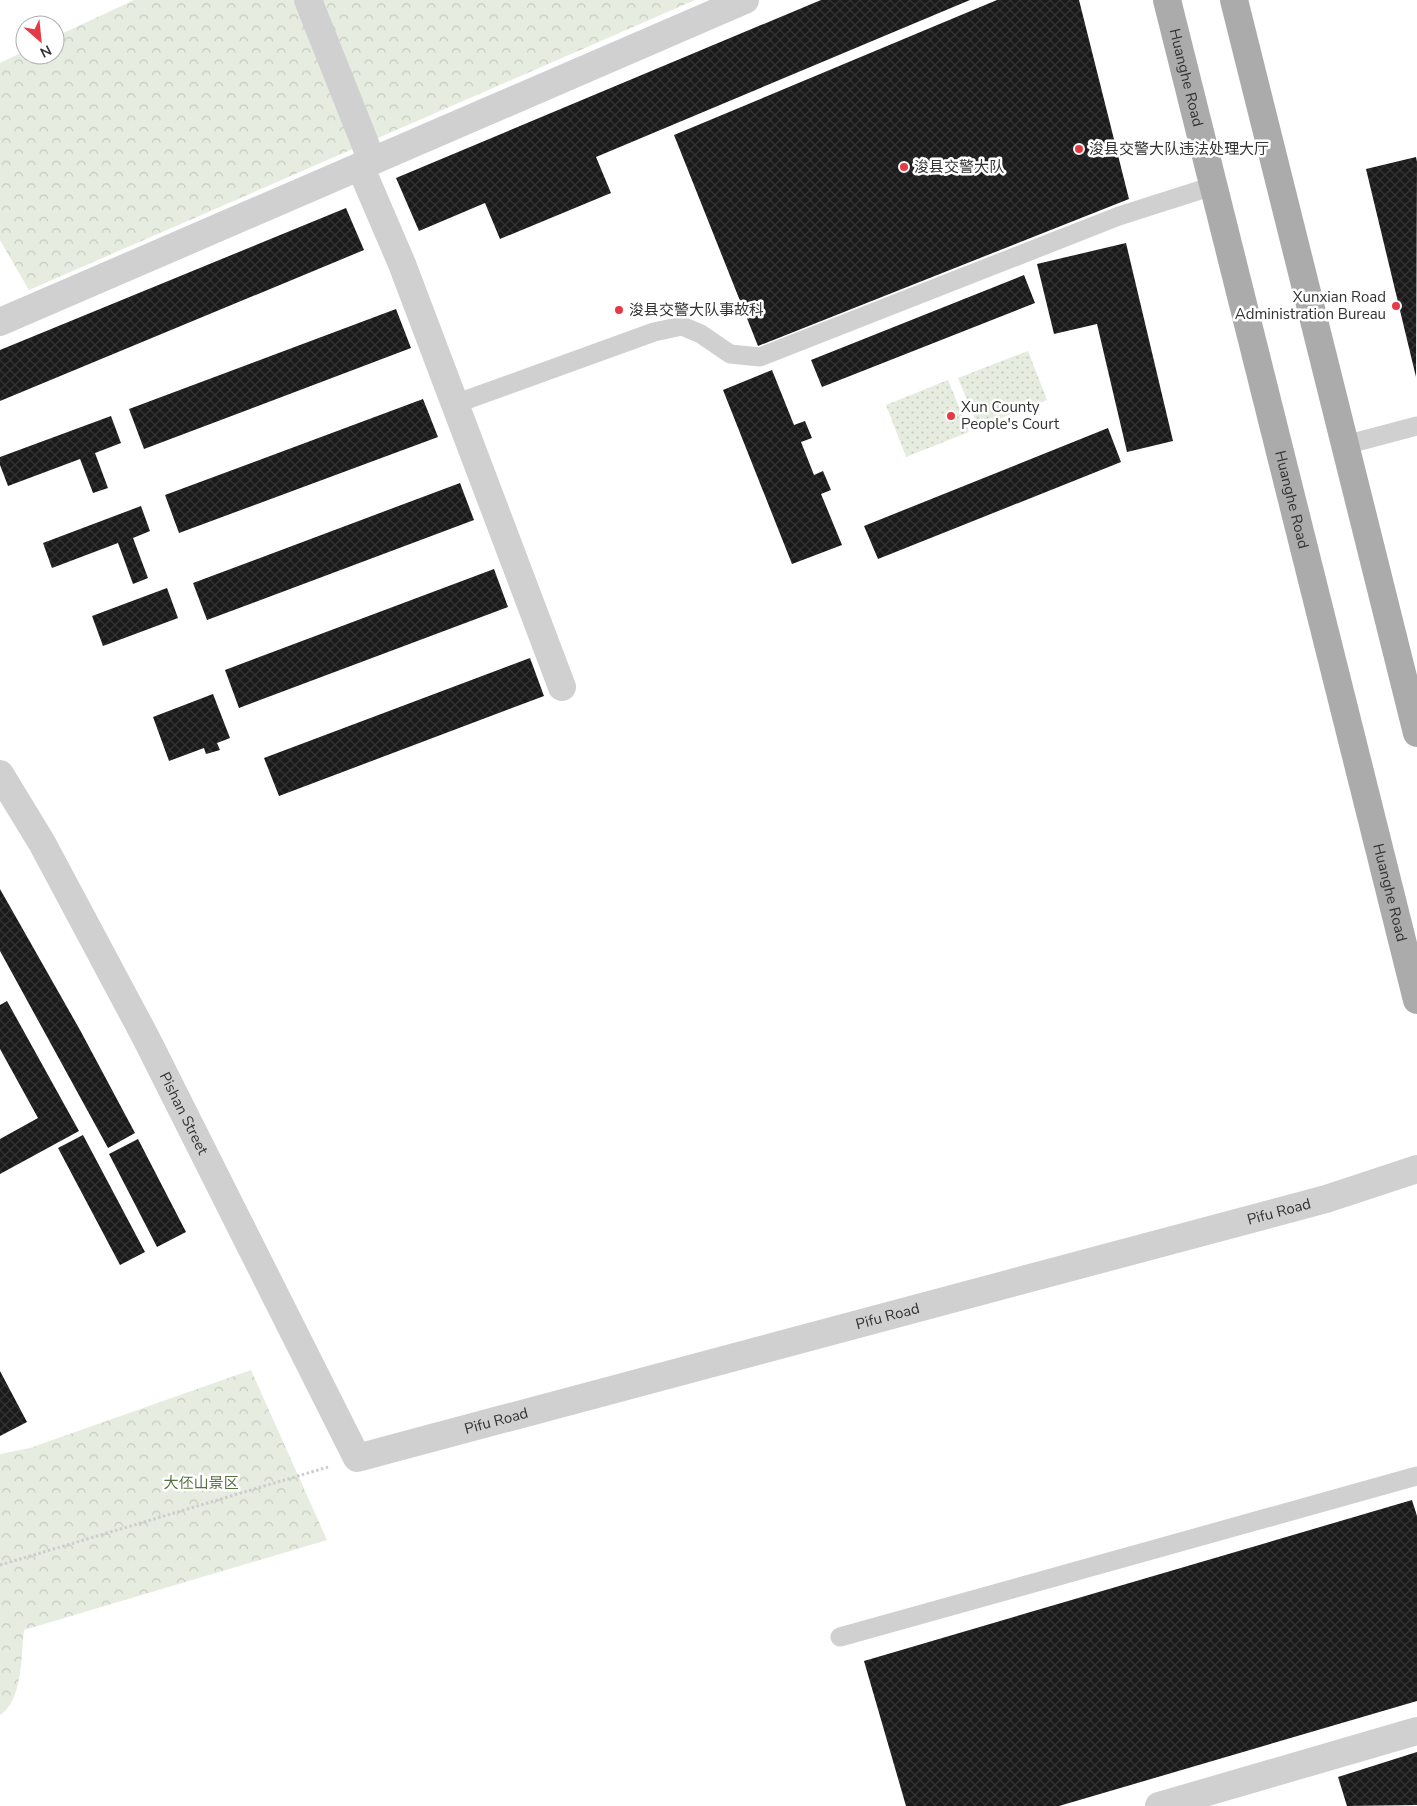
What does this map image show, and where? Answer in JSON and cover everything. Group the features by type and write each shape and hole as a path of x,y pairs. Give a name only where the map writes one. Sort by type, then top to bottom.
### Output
{"main road":[{"name":"Huanghe Road","path":"1167,0 1417,1000"},
{"path":"1234,0 1417,733"}],"street":[{"path":"308,0 402,264 562,687"},
{"path":"0,322 745,0"},
{"name":"Pishan Street","path":"0,774 42,843 145,1036 357,1458"},
{"name":"Pifu Road","path":"357,1458 1326,1200 1417,1169"},
{"path":"1160,1806 1417,1730"}],"lane":[{"path":"455,404 654,332 682,326 702,334 730,354 760,358 1118,216 1213,186"},
{"path":"1345,444 1417,426"},
{"path":"840,1637 1417,1476"}],"path":[{"path":"0,1565 357,1458"}],"green space":[{"path":"134,0 695,0 29,290 0,240 0,63 15,56 15,65 65,65 65,32"},
{"path":"1028,351 1047,400 978,427 958,378"},
{"path":"948,380 969,432 906,457 886,405"},
{"name":"大伾山景区","path":"251,1370 327,1540 24,1630 20,1676 17,1688 8,1708 0,1715 0,1454 30,1448"}],"building":[{"path":"821,0 970,0 596,157 611,193 500,239 485,203 419,231 396,178"},
{"name":"浚县交警大队","path":"997,0 1079,0 1129,199 758,346 674,135"},
{"path":"1416,157 1417,162 1416,377 1366,169"},
{"path":"346,208 364,250 0,401 0,350"},
{"path":"1126,243 1173,441 1127,452 1097,324 1054,334 1037,264"},
{"path":"1024,275 1035,303 822,387 811,360"},
{"path":"396,309 411,348 144,449 129,409"},
{"path":"772,370 794,425 805,421 812,438 801,442 814,475 823,471 831,490 821,494 842,545 792,564 723,390"},
{"path":"423,399 438,437 179,533 165,495"},
{"path":"111,416 121,443 95,453 108,488 93,493 80,459 8,486 0,465 0,457"},
{"path":"1108,428 1121,462 878,559 864,526"},
{"path":"460,483 474,520 207,620 193,583"},
{"path":"141,506 150,531 133,538 148,578 133,584 118,543 52,568 43,543"},
{"path":"494,569 508,607 239,708 225,670"},
{"path":"167,588 178,618 103,646 92,616"},
{"path":"530,658 544,696 279,796 264,758"},
{"path":"213,694 230,738 217,743 220,750 206,754 204,748 169,761 153,717"},
{"path":"0,889 80,1030 135,1133 108,1148 0,951"},
{"path":"7,1001 79,1131 0,1174 0,1139 38,1118 0,1049 0,1005"},
{"path":"83,1135 145,1252 120,1265 58,1148"},
{"path":"138,1139 186,1232 157,1247 109,1154"},
{"path":"0,1371 27,1422 0,1436"},
{"path":"1412,1500 1417,1516 1417,1701 1059,1806 906,1806 864,1661"},
{"path":"1417,1752 1417,1805 1347,1806 1338,1777"}],"place":[{"name":"浚县交警大队违法处理大厅","path":"1079,149"},
{"name":"浚县交警大队","path":"904,167"},
{"name":"Xunxian Road Administration Bureau","path":"1396,306"},
{"name":"浚县交警大队事故科","path":"619,310"},
{"name":"Xun County People's Court","path":"951,416"}]}
